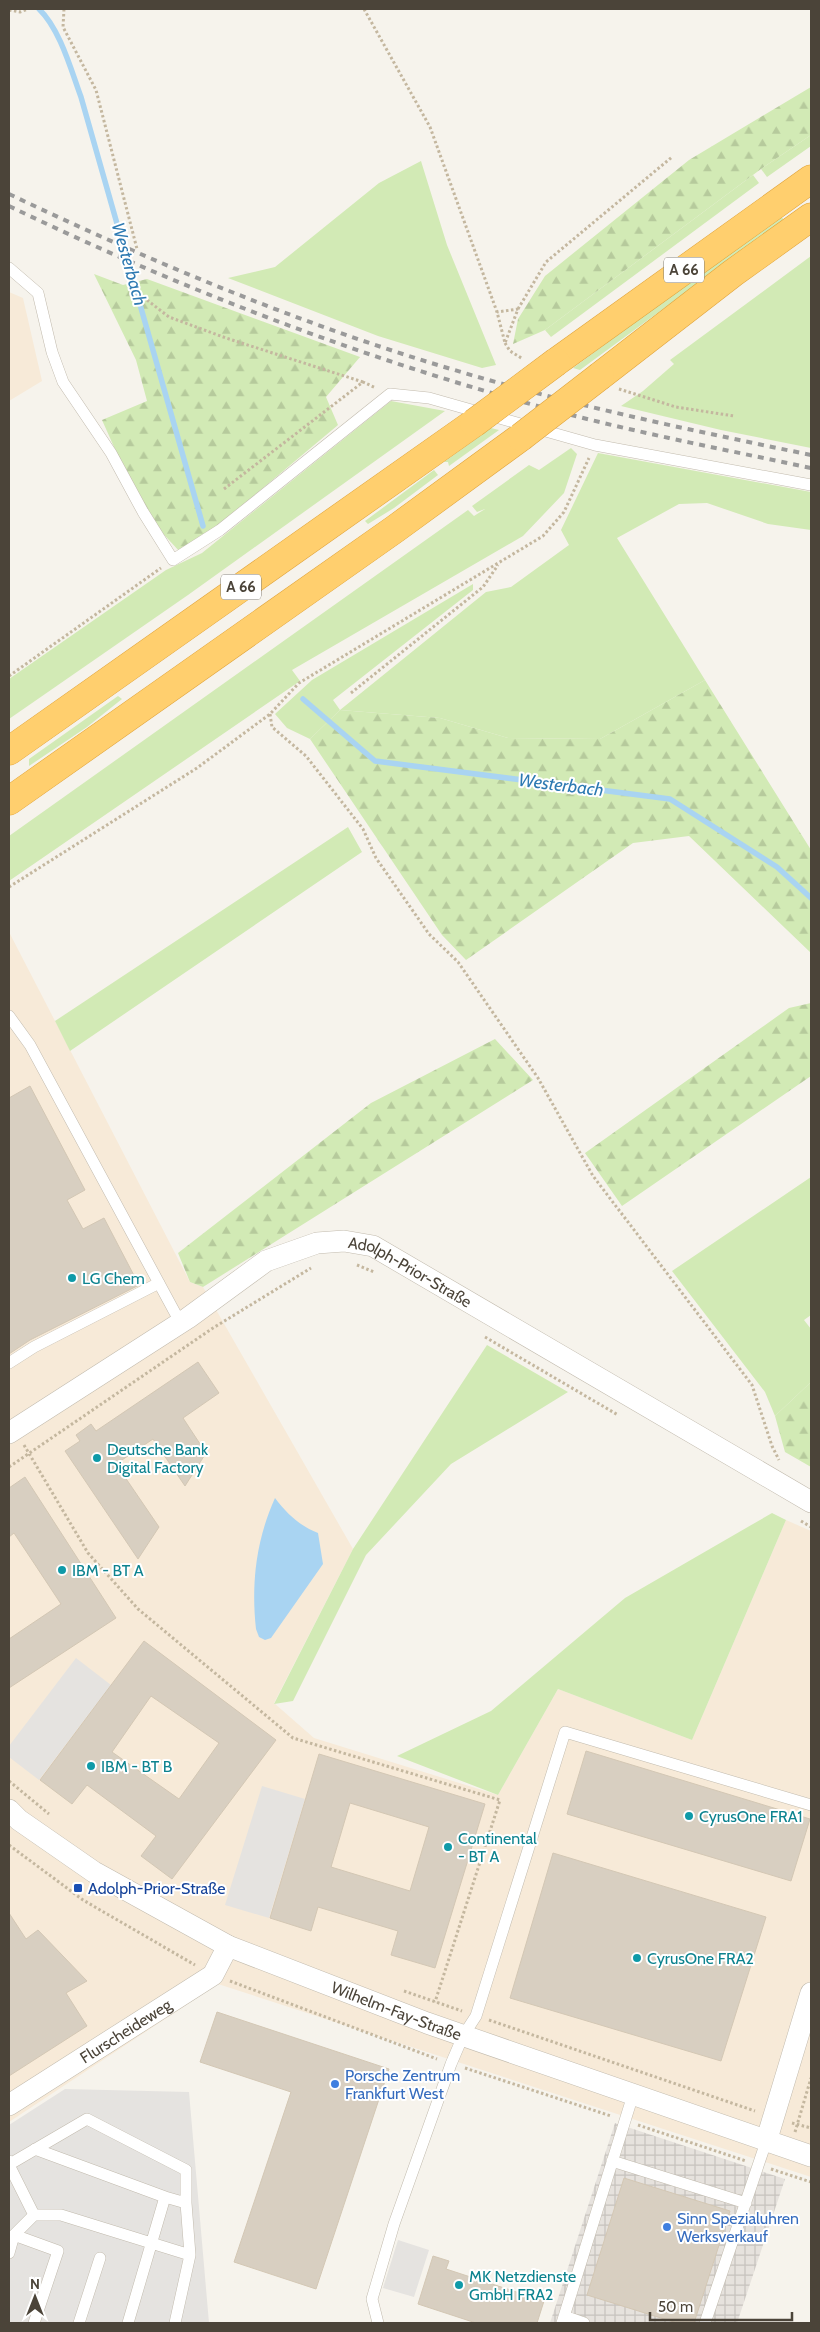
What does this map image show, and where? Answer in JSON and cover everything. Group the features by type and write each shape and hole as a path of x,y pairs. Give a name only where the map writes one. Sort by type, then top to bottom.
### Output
{"highway":[{"name":"A 66","path":"9,751 474,423 811,179"},
{"name":"A 66","path":"9,801 371,546 522,437 733,273 811,217"}],"street":[{"name":"Adolph-Prior-Straße","path":"11,1431 180,1322 266,1261 317,1243 344,1241 373,1246 811,1502"},
{"name":"Wilhelm-Fay-Straße","path":"9,1810 19,1820 94,1872 228,1946 464,2036 811,2156"},
{"name":"Flurscheideweg","path":"9,2105 213,1974 228,1946"},
{"path":"766,2142 811,1992"}],"lane":[{"path":"9,268 38,293 52,352 63,382 111,453 172,560 220,530 390,394 429,398 595,444 811,485"},
{"path":"9,1016 30,1045 180,1322"},
{"path":"9,1363 34,1347 159,1283"},
{"path":"378,2323 372,2299 394,2224 451,2064 476,2016 565,1732 811,1805"},
{"path":"584,2323 563,2320 633,2095"},
{"path":"34,2215 9,2163 87,2119 186,2170 186,2203 190,2255 175,2323"},
{"path":"705,2323 766,2142"},
{"path":"35,2149 186,2203"},
{"path":"612,2161 746,2203"},
{"path":"128,2323 165,2197"},
{"path":"9,2253 14,2235 34,2215 61,2215 190,2255"},
{"path":"14,2235 58,2251 34,2323"},
{"path":"79,2323 100,2258"}],"path":[{"path":"9,10 20,12 28,9"},
{"path":"64,9 63,27 96,90 137,249"},
{"path":"364,9 430,127 497,312 505,343 518,309 546,262 672,157"},
{"path":"147,300 170,318 363,382 390,394"},
{"path":"497,312 518,309"},
{"path":"224,489 363,382"},
{"path":"676,407 734,416"},
{"path":"9,887 197,768 270,714 299,683 543,536 564,512 595,444"},
{"path":"9,676 172,560"},
{"path":"350,693 484,588 500,562"},
{"path":"270,714 272,727 306,756 363,830 376,858 429,934 458,962 538,1078 593,1176 752,1385 772,1446 780,1462"},
{"path":"355,1264 381,1274"},
{"path":"9,1467 213,1328 316,1265"},
{"path":"479,1333 623,1418"},
{"path":"11,1431 29,1453 88,1553 138,1609 293,1738 500,1800 436,2001"},
{"path":"794,1517 811,1527"},
{"path":"9,1781 56,1820"},
{"path":"400,1990 774,2118 811,2128"},
{"path":"782,2173 811,2078"}],"shaded area":[{"path":"9,292 23,298 42,381 9,401"},
{"path":"9,932 190,1282 203,1287 353,1549 274,1703 314,1738 498,1795 558,1689 692,1740 786,1520 811,1531 811,2177 218,1984 9,2122"},
{"path":"76,1658 111,1685 39,1780 9,1757 9,1746"},
{"path":"262,1786 305,1799 269,1918 225,1905"},
{"path":"65,2089 189,2092 209,2323 9,2323 9,2125"},
{"path":"615,2123 785,2179 737,2323 550,2323"},
{"path":"398,2240 429,2250 414,2297 383,2288"}],"green space":[{"path":"811,87 811,135 761,169 545,330 513,344 518,319 545,276 689,160"},
{"path":"811,135 811,146 767,177 761,169"},
{"path":"421,161 447,245 496,365 482,368 378,336 228,278 275,267 379,183"},
{"path":"753,175 759,183 551,337 545,330"},
{"path":"780,215 784,220 580,370 573,368"},
{"path":"811,256 811,448 721,430 621,406 643,391 674,364 670,360"},
{"path":"94,274 123,285 147,279 360,357 326,397 338,425 194,546 180,552 143,512 102,420 147,401 136,360"},
{"path":"391,401 445,411 188,595 9,719 9,679 166,570 202,553"},
{"path":"491,428 499,430 449,466 448,462 444,462"},
{"path":"571,448 577,454 564,493 523,536 292,670 300,681 9,881 9,836 468,510 474,516 485,509 477,512 472,506 529,465 539,470"},
{"path":"598,453 811,492 811,530 768,524 707,503 679,504 617,538 705,680 600,739 508,738 440,718 340,710 486,592 511,587 569,545 561,530"},
{"path":"434,470 438,475 394,508 368,524 365,521"},
{"path":"473,584 473,590 333,700 340,710 310,739 287,728 275,714 312,680"},
{"path":"705,680 811,850 811,953 689,836 633,843 466,960 442,935 310,739 340,710 440,718 508,738 600,739"},
{"path":"118,696 122,699 87,727 29,766 29,759"},
{"path":"348,827 362,852 70,1051 55,1021"},
{"path":"811,1003 811,1076 622,1206 585,1153 789,1008"},
{"path":"495,1039 533,1080 203,1287 190,1282 178,1253 371,1103"},
{"path":"811,1177 811,1315 804,1320 811,1329 811,1382 775,1416 765,1392 672,1271"},
{"path":"487,1345 568,1392 451,1464 366,1555 293,1701 274,1704 353,1549"},
{"path":"811,1382 811,1467 785,1452 775,1416"},
{"path":"772,1513 786,1520 692,1740 558,1689 498,1795 397,1756 491,1711 625,1598"}],"water":[{"path":"275,1498 294,1519 318,1533 323,1564 271,1638 265,1640 259,1637 256,1629 254,1595 256,1562 263,1530"}],"building":[{"path":"30,1086 85,1190 67,1200 83,1229 104,1218 139,1285 30,1340 9,1354 9,1098"},
{"name":"Deutsche Bank Digital Factory","path":"198,1362 219,1393 183,1418 206,1453 185,1486 153,1439 116,1464 159,1527 138,1559 65,1451 80,1441 76,1435 91,1424 96,1431"},
{"name":"IBM - BT A","path":"25,1477 116,1618 9,1688 9,1639 61,1604 14,1533 9,1537 9,1488"},
{"name":"IBM - BT B","path":"144,1641 276,1740 172,1879 141,1856 156,1836 87,1785 72,1804 40,1780","holes":["151,1696 219,1743 179,1799 112,1752"]},
{"name":"CyrusOne FRA1","path":"586,1751 810,1819 791,1881 567,1814"},
{"name":"Continental - BT A","path":"319,1754 485,1804 435,1968 391,1955 398,1931 318,1907 311,1931 270,1918","holes":["350,1803 429,1827 410,1891 331,1867"]},
{"name":"CyrusOne FRA2","path":"553,1853 766,1917 721,2061 510,1998"},
{"path":"9,1913 26,1939 38,1930 87,1981 66,1993 87,2026 9,2076"},
{"path":"217,2012 389,2069 316,2289 234,2262 291,2092 200,2062"},
{"path":"624,2178 730,2211 694,2323 677,2323 587,2295"},
{"name":"MK Netzdienste GmbH FRA2","path":"433,2256 449,2261 446,2269 544,2301 537,2323 476,2323 418,2304"}],"waterway":[{"name":"Westerbach","path":"39,9 53,27 59,39 81,97 203,526"},
{"name":"Westerbach","path":"303,699 375,761 670,799 777,867 811,898"}],"railway":[{"path":"9,194 117,244 227,290 282,312 395,351 540,394 675,426 811,455"},
{"path":"9,206 139,266 272,319 408,367 578,417 811,468"}],"place":[{"name":"LG Chem","path":"72,1278"},
{"name":"Deutsche Bank Digital Factory","path":"97,1458"},
{"name":"IBM - BT A","path":"62,1570"},
{"name":"IBM - BT B","path":"91,1766"},
{"name":"CyrusOne FRA1","path":"689,1816"},
{"name":"Continental - BT A","path":"448,1847"},
{"name":"Adolph-Prior-Straße","path":"78,1888"},
{"name":"CyrusOne FRA2","path":"637,1958"},
{"name":"Porsche Zentrum Frankfurt West","path":"335,2084"},
{"name":"Sinn Spezialuhren Werksverkauf","path":"667,2227"},
{"name":"MK Netzdienste GmbH FRA2","path":"459,2285"}]}
